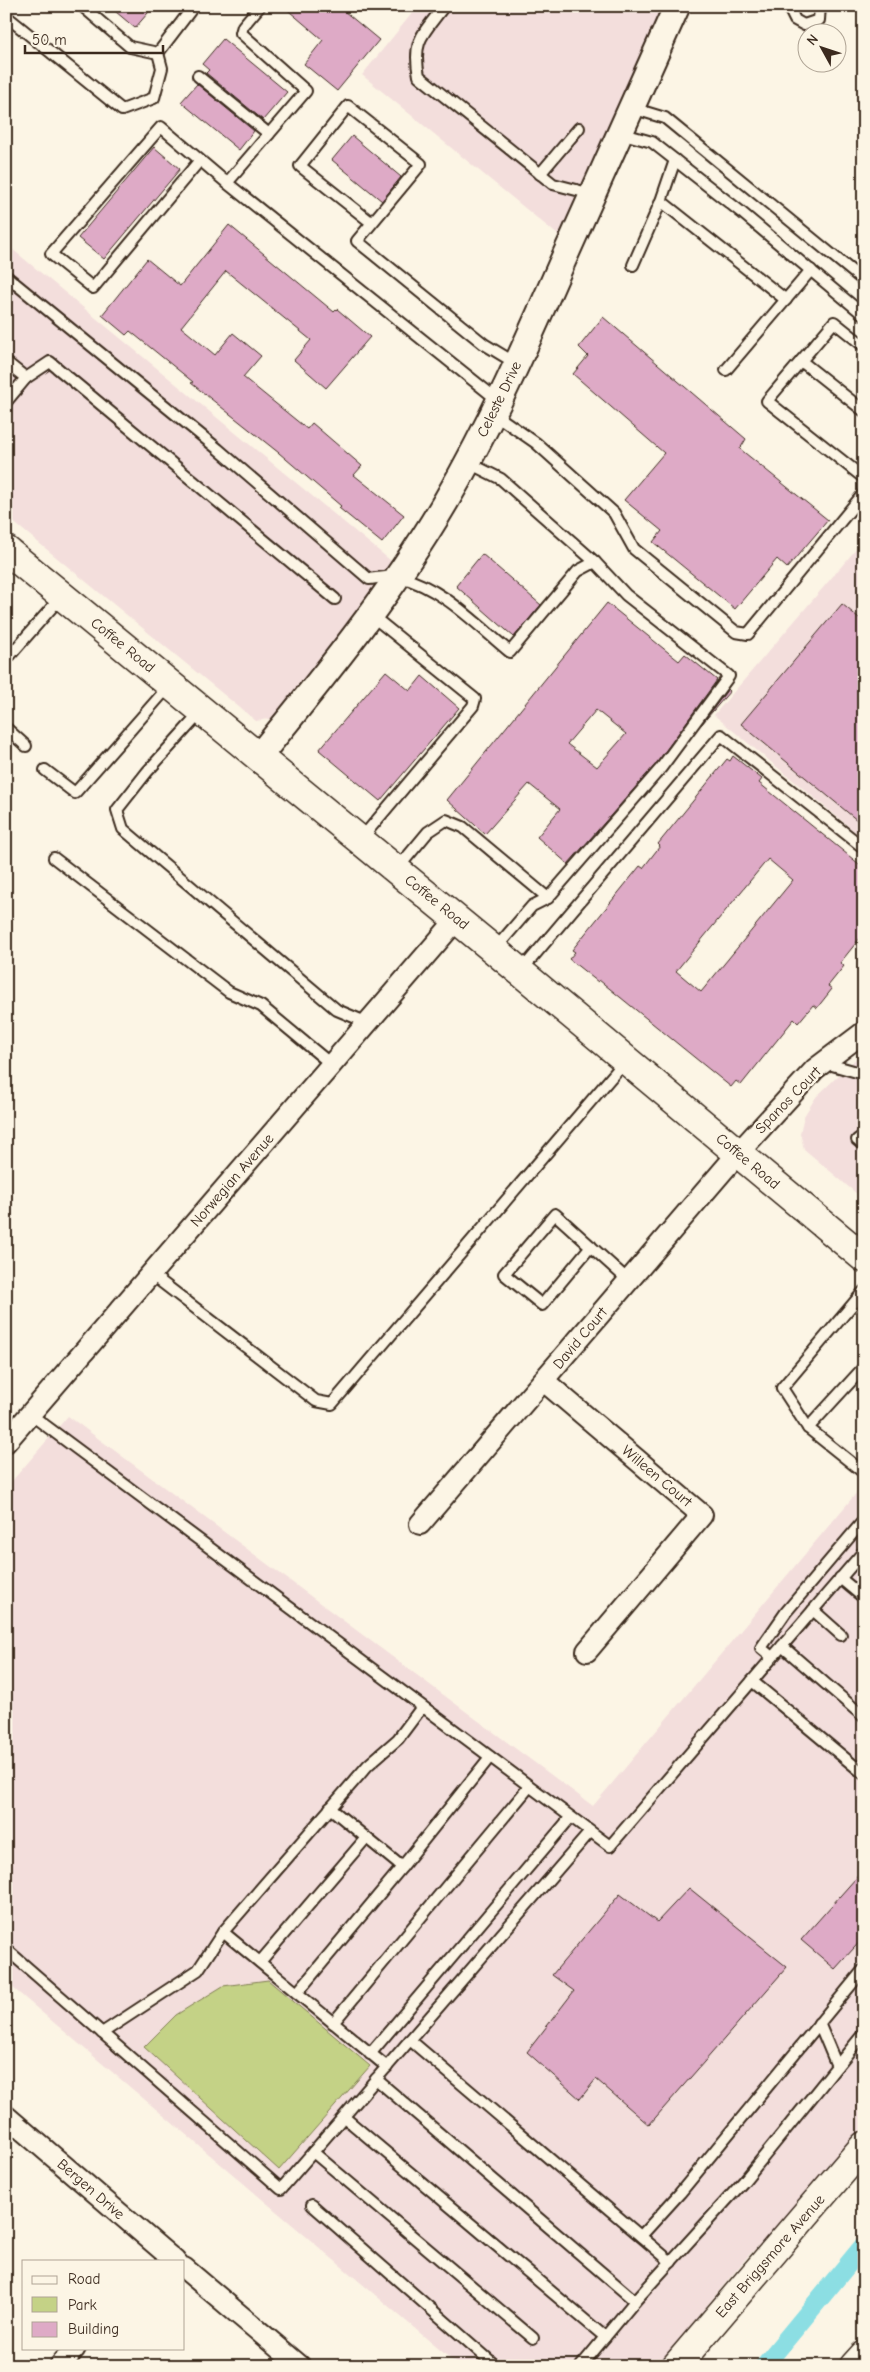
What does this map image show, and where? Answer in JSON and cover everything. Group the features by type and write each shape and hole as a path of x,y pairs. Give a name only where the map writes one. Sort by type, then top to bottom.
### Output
{"main road":[{"name":"Coffee Road","path":"6,550 457,919 864,1258"},
{"name":"East Briggsmore Avenue","path":"676,2366 864,2146"},
{"path":"854,2366 864,2354"}],"street":[{"name":"Celeste Drive","path":"259,756 371,615 398,576 467,462 517,364 677,6"},
{"name":"Norwegian Avenue","path":"9,1434 30,1414 457,919"},
{"name":"Spanos Court","path":"739,1152 816,1069 864,1032"},
{"name":"David Court","path":"420,1524 739,1152"},
{"name":"Willeen Court","path":"544,1381 702,1515 586,1651"},
{"name":"Bergen Drive","path":"6,2116 163,2257"},
{"path":"185,2269 300,2366"},
{"path":"60,2366 73,2350"}],"lane":[{"path":"82,6 130,47 158,53"},
{"path":"158,53 190,11 184,6"},
{"path":"227,183 306,91 241,33 244,26 260,6"},
{"path":"444,6 418,40 416,58 420,76 553,184 593,194"},
{"path":"788,6 795,20 804,25 819,20 820,6"},
{"path":"6,16 122,110 154,98 162,68 158,53"},
{"path":"198,76 269,134"},
{"path":"372,223 300,166 348,106 421,164 372,223 357,241 484,344 517,364"},
{"path":"631,108 665,118 864,280"},
{"path":"200,160 93,288 51,254 161,127 496,407 614,513 634,549 736,632 748,634 864,493"},
{"path":"540,174 579,128"},
{"path":"620,133 652,142 864,315"},
{"path":"633,265 662,201 676,160"},
{"path":"662,201 786,300"},
{"path":"726,370 811,270"},
{"path":"6,276 218,449 369,579 398,576 426,587 448,601 510,652 578,571 595,562"},
{"path":"864,346 834,322 767,401 864,478"},
{"path":"801,361 864,411"},
{"path":"6,362 26,378"},
{"path":"6,402 26,378 50,362 335,599"},
{"path":"467,462 501,479 595,562 626,595 729,676 661,768 548,898 532,906 494,950"},
{"path":"6,660 62,595"},
{"path":"360,839 473,706 475,699 371,615"},
{"path":"45,770 75,793 171,684"},
{"path":"203,711 147,772 117,810 123,829 338,1010 368,1023"},
{"path":"6,728 26,746"},
{"path":"520,972 721,735 864,848"},
{"path":"397,870 428,832 446,820 463,827 548,898"},
{"path":"54,858 229,992 261,1006 332,1065"},
{"path":"151,1274 316,1400 332,1404 627,1060"},
{"path":"825,1063 864,1074"},
{"path":"864,1136 857,1140 864,1146"},
{"path":"591,1246 542,1305 504,1274 555,1214 591,1246 629,1280"},
{"path":"863,1472 808,1428 782,1388 864,1291"},
{"path":"808,1428 864,1367"},
{"path":"30,1414 610,1846 864,1551"},
{"path":"772,1657 760,1648 786,1612 864,1520"},
{"path":"840,1578 864,1598"},
{"path":"813,1610 841,1635"},
{"path":"782,1646 864,1717"},
{"path":"752,1680 864,1774"},
{"path":"102,2033 198,1970 223,1932 368,1765 398,1739 422,1707"},
{"path":"297,1993 402,1867 490,1757"},
{"path":"333,2023 529,1787"},
{"path":"330,1808 402,1867"},
{"path":"370,2054 570,1818"},
{"path":"6,1950 281,2189 590,1832"},
{"path":"260,1962 366,1838"},
{"path":"223,1932 387,2067"},
{"path":"641,2236 680,2193 864,1969"},
{"path":"819,2024 837,2066"},
{"path":"582,2366 635,2301 744,2181 864,2033"},
{"path":"410,2040 671,2262"},
{"path":"376,2080 635,2301"},
{"path":"344,2117 605,2337"},
{"path":"313,2152 533,2338"},
{"path":"312,2205 496,2366"}],"shaded area":[{"path":"418,6 660,6 669,8 564,240 362,75"},
{"path":"6,244 396,565 280,714 274,718 256,721 6,516"},
{"path":"864,540 864,839 714,715"},
{"path":"864,1051 864,1200 804,1149 800,1133 804,1116 816,1097"},
{"path":"68,1416 593,1806 864,1484 864,2130 793,2212 748,2256 657,2366 459,2366 6,1982 6,1488"}],"green space":[{"path":"268,1980 370,2066 279,2170 144,2047 176,2015 223,1986"}],"building":[{"path":"109,6 154,6 135,28"},
{"path":"283,6 338,6 379,40 337,91 304,64 323,40"},
{"path":"223,39 287,92 263,120 206,73 209,70 202,64"},
{"path":"197,84 254,131 239,150 181,102"},
{"path":"352,136 401,177 382,201 332,160"},
{"path":"154,147 180,169 104,259 78,238"},
{"path":"229,225 334,312 337,309 370,337 326,388 294,360 311,340 226,271 181,327 215,355 233,333 261,356 243,377 307,429 312,423 362,466 354,475 404,515 382,543 339,508 341,506 279,453 191,383 193,382 130,331 126,335 102,315 147,259 180,286"},
{"path":"603,317 746,439 740,449 828,520 787,568 777,559 735,609 653,542 662,531 624,500 664,453 573,374 588,356 579,347"},
{"path":"482,554 541,605 514,637 456,586"},
{"path":"607,603 679,661 685,654 717,680 656,764 568,864 537,837 560,809 529,784 485,834 447,800","holes":["596,710 626,734 597,767 567,744"]},
{"path":"842,604 864,622 864,826 741,724"},
{"path":"386,671 410,691 422,676 459,708 380,801 319,750"},
{"path":"728,689 730,691 701,725"},
{"path":"733,756 762,779 759,783 864,868 864,933 840,963 844,966 828,986 832,989 817,1008 813,1005 798,1023 794,1019 741,1085 736,1081 731,1087 599,980 598,982 569,959 575,952 572,950 640,866 643,868 660,846 658,844 727,759 730,761","holes":["768,859 793,880 701,992 676,971"]},
{"path":"864,1869 864,1937 835,1969 801,1940"},
{"path":"689,1888 787,1967 649,2125 596,2079 580,2099 527,2052 574,1991 552,1975 620,1894 657,1922"}],"waterway":[{"path":"764,2366 864,2245"}]}
